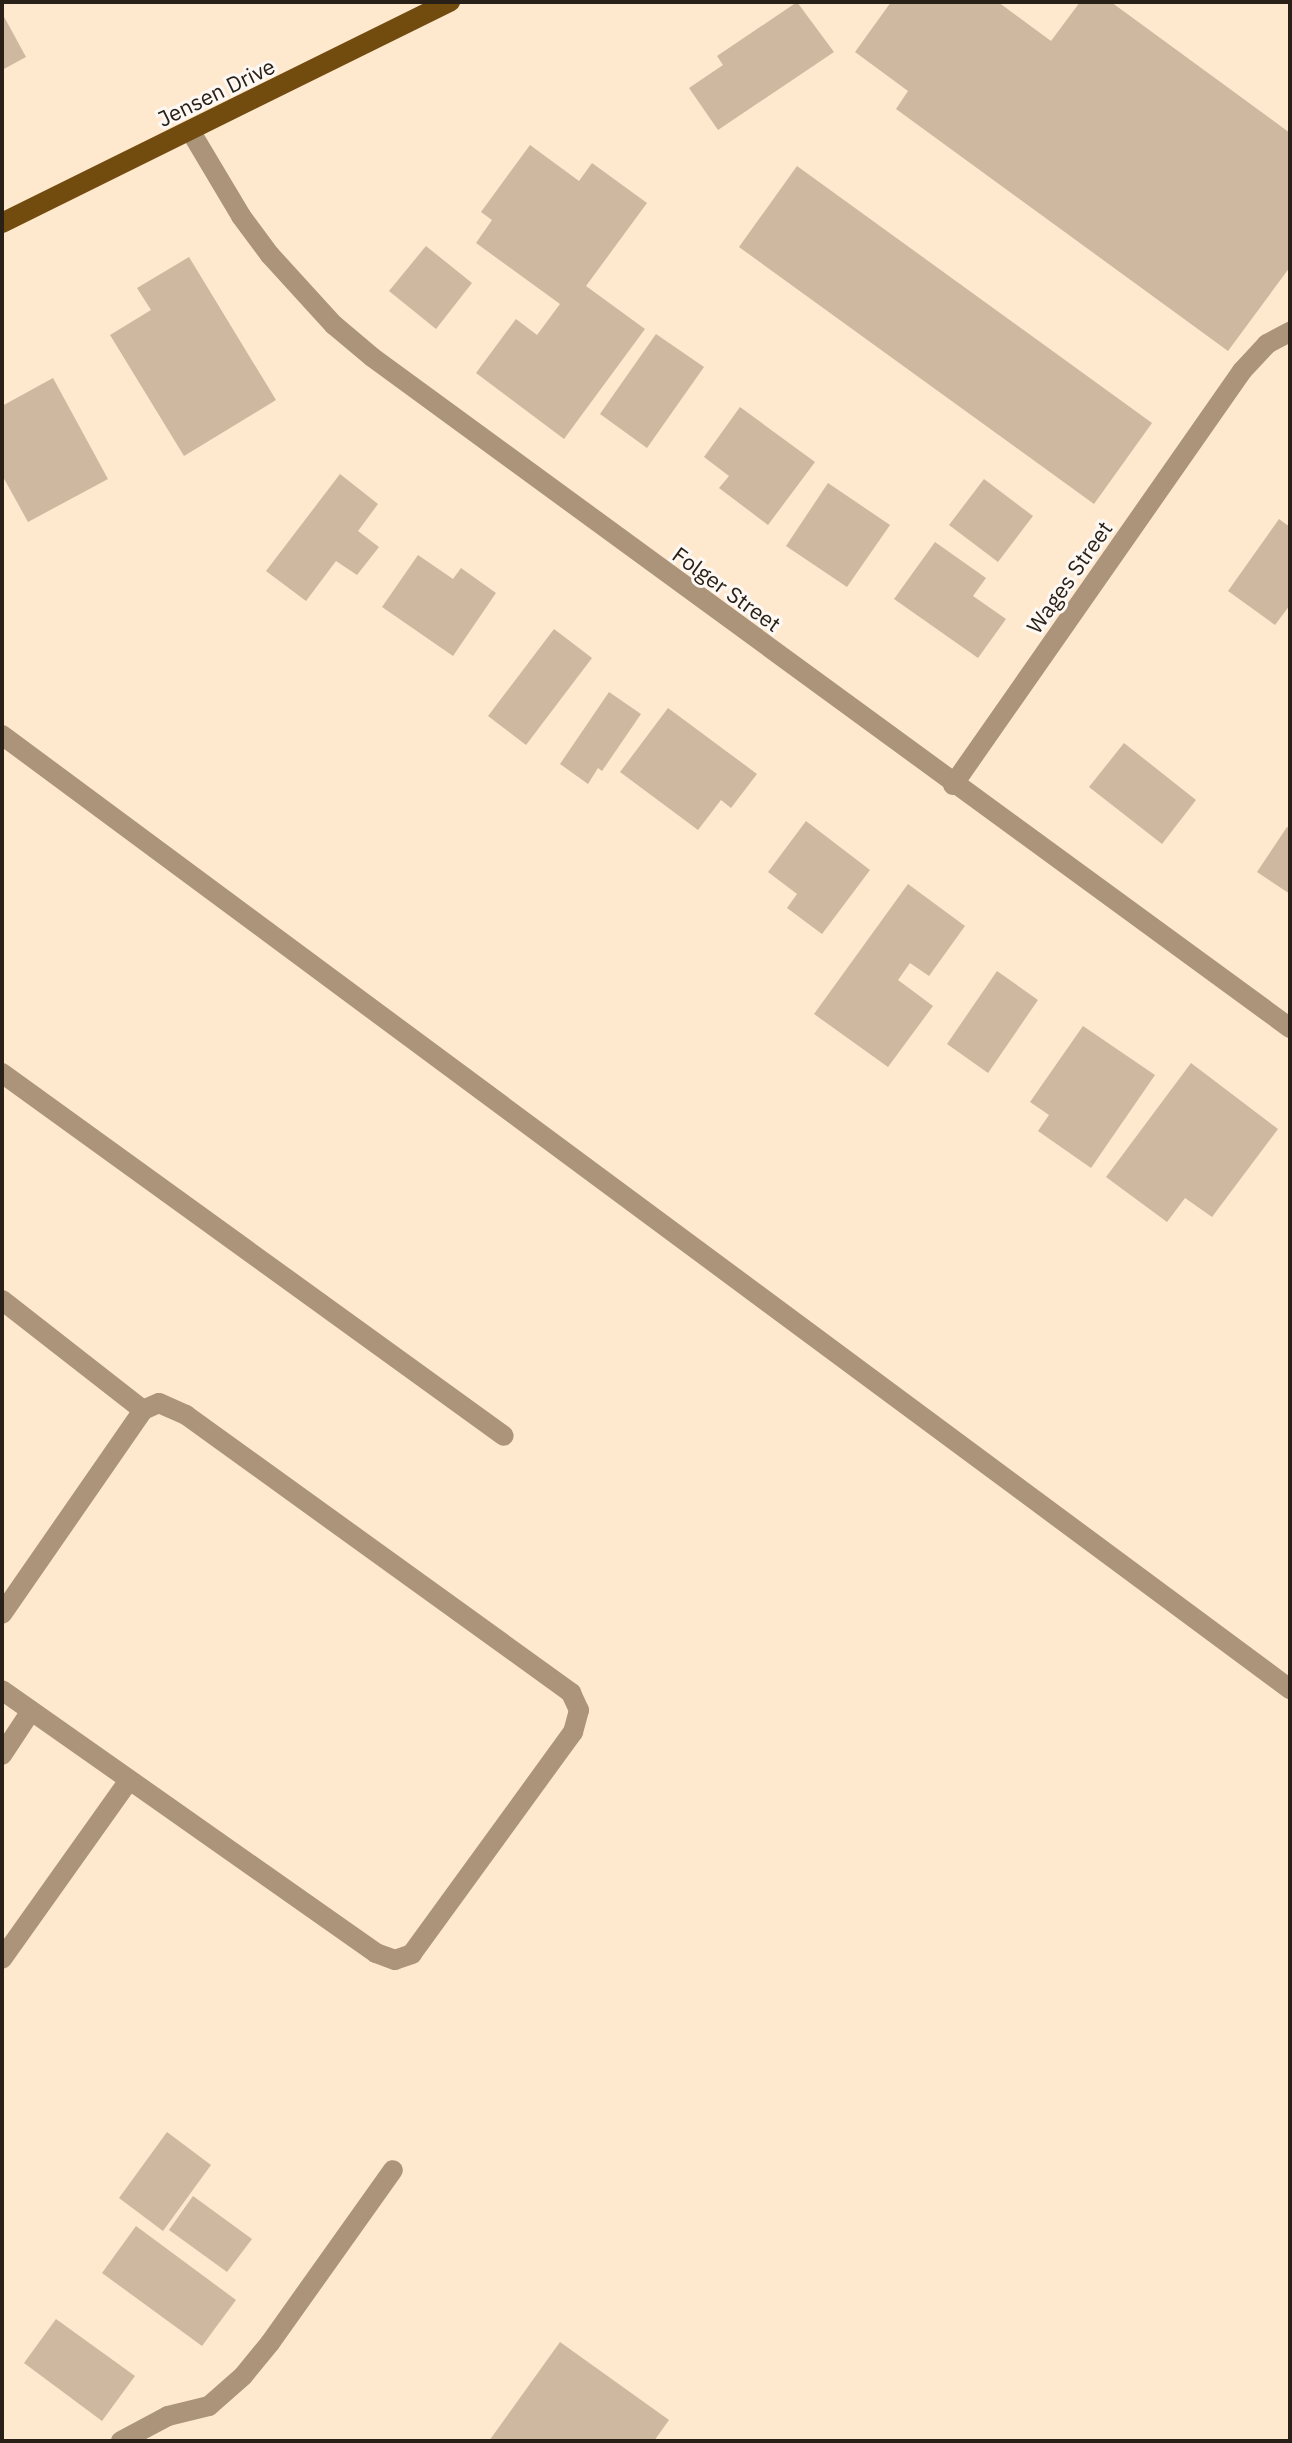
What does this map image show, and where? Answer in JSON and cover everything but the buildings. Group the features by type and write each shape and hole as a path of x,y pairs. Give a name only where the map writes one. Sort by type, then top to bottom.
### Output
{"main road":[{"name":"Jensen Drive","path":"2,223 450,2"}],"street":[{"name":"Folger Street","path":"191,132 263,246 334,325 372,357 953,785 1290,1028"},
{"name":"Wages Street","path":"953,785 1224,396 1267,344 1290,332"},
{"path":"2,735 1290,1689"},
{"path":"2,1073 504,1436"},
{"path":"2,1300 143,1410"},
{"path":"2,1614 143,1410 159,1403 186,1415 571,1693 579,1710 573,1732 412,1954 395,1960 376,1953 2,1690"},
{"path":"2,1755 8,1734 31,1711"},
{"path":"2,1959 129,1780"},
{"path":"121,2441 168,2416 209,2406 234,2384 270,2343 393,2170"}]}
